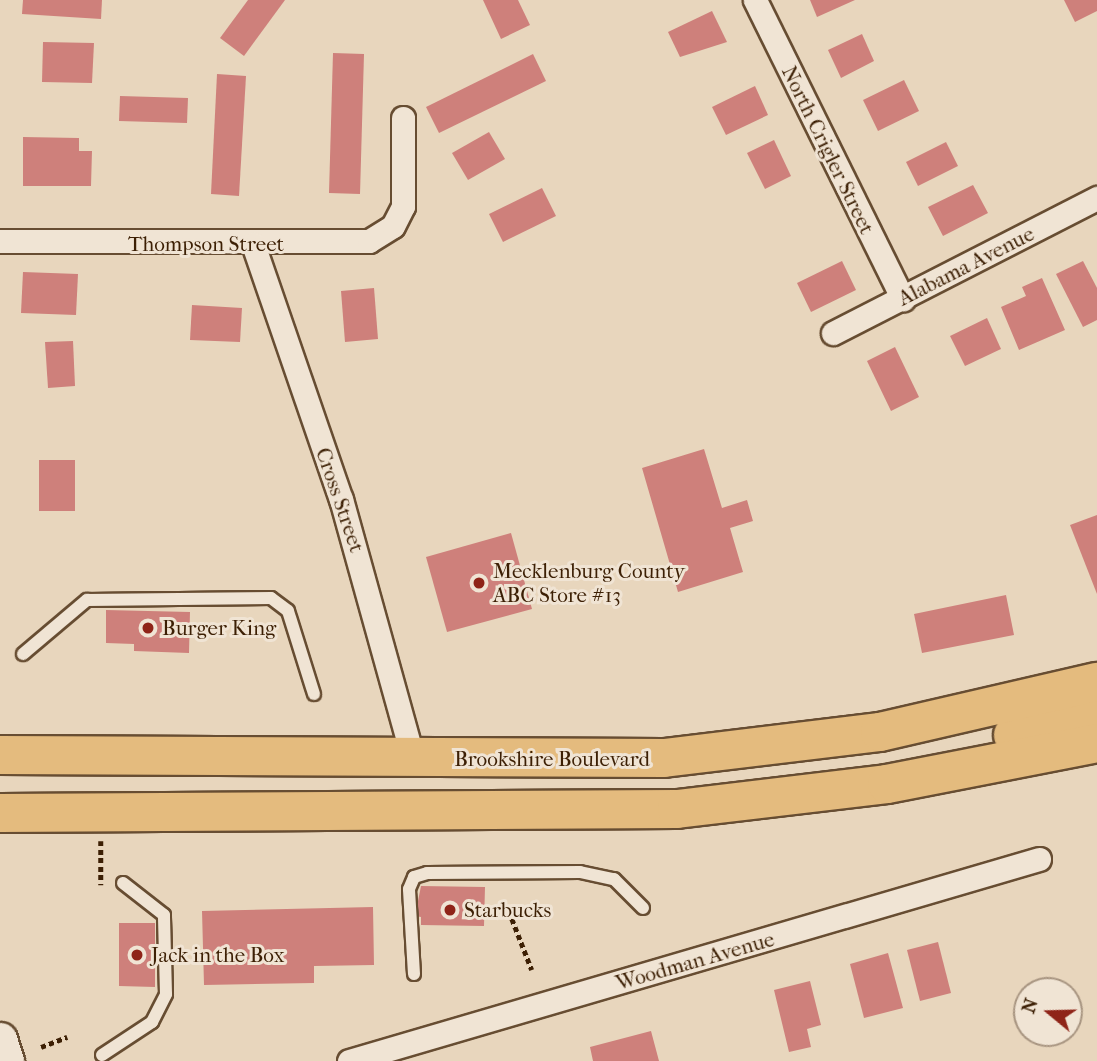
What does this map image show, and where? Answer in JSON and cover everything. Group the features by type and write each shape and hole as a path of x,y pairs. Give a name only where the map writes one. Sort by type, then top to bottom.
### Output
{"highway":[{"name":"Brookshire Boulevard","path":"0,755 413,759 664,758 880,732 1097,682"},
{"path":"841,790 1097,709"},
{"path":"0,813 677,809 841,790 1097,743"}],"street":[{"name":"North Crigler Street","path":"755,0 903,299"},
{"name":"Thompson Street","path":"0,241 253,244 369,240 385,234 401,214 403,118"},
{"name":"Alabama Avenue","path":"834,332 1097,198"},
{"name":"Cross Street","path":"253,244 345,510 413,759"},
{"name":"Woodman Avenue","path":"349,1061 1039,859"},
{"path":"0,1039 7,1061"}],"lane":[{"path":"23,654 87,600 271,598 288,611 314,694"},
{"path":"414,974 409,889 414,877 427,873 580,872 614,879 643,908"},
{"path":"102,1055 152,1022 166,994 164,915 122,883"}],"path":[{"path":"101,837 101,885"},
{"path":"509,911 532,970"},
{"path":"41,1047 67,1037"}],"building":[{"path":"23,0 102,0 101,19 22,14"},
{"path":"248,0 285,0 244,56 220,38"},
{"path":"483,0 518,0 530,25 501,39"},
{"path":"810,0 855,0 817,17"},
{"path":"1064,0 1097,0 1097,11 1075,22"},
{"path":"712,11 727,42 680,57 668,32"},
{"path":"862,34 874,61 841,78 828,50"},
{"path":"43,42 94,43 92,83 42,82"},
{"path":"333,53 364,54 360,194 329,193"},
{"path":"533,54 546,81 439,133 426,107"},
{"path":"217,74 246,76 239,196 211,194"},
{"path":"904,80 919,111 878,131 863,100"},
{"path":"755,86 768,115 726,135 712,107"},
{"path":"120,96 188,98 187,123 119,121"},
{"path":"489,132 505,159 468,180 452,153"},
{"path":"23,137 79,138 79,151 92,151 91,186 23,186"},
{"path":"774,140 791,176 765,189 747,153"},
{"path":"946,142 958,166 918,186 906,162"},
{"path":"973,185 988,213 943,236 928,207"},
{"path":"542,188 556,216 503,242 489,214"},
{"path":"842,261 856,290 811,312 797,283"},
{"path":"1083,261 1097,288 1097,320 1083,327 1056,274"},
{"path":"23,272 78,274 76,315 21,313"},
{"path":"1042,278 1065,330 1019,350 1001,307 1026,296 1022,287"},
{"path":"374,288 378,339 345,342 341,291"},
{"path":"192,305 242,308 240,342 190,340"},
{"path":"987,318 1001,349 965,366 950,336"},
{"path":"73,341 75,386 48,388 45,342"},
{"path":"895,347 919,397 891,411 867,361"},
{"path":"704,449 722,508 747,500 753,521 730,528 743,572 678,592 642,468"},
{"path":"39,460 75,460 75,511 39,511"},
{"path":"1097,515 1097,594 1070,525"},
{"name":"Mecklenburg County ABC Store #13","path":"511,533 532,609 447,632 426,557"},
{"path":"1006,595 1014,635 922,653 914,614"},
{"name":"Burger King","path":"106,610 190,612 189,653 134,651 134,644 106,643"},
{"name":"Starbucks","path":"421,886 485,887 484,926 421,925 421,917 415,916"},
{"path":"373,907 374,965 314,966 314,983 204,985 202,911"},
{"name":"Jack in the Box","path":"119,923 155,923 155,987 119,986"},
{"path":"938,942 951,993 920,1001 907,950"},
{"path":"888,953 903,1008 864,1018 850,964"},
{"path":"810,981 821,1025 807,1029 811,1047 789,1052 774,990"},
{"path":"651,1031 659,1061 593,1061 590,1047"}],"place":[{"name":"Mecklenburg County ABC Store #13","path":"479,583"},
{"name":"Burger King","path":"148,628"},
{"name":"Starbucks","path":"450,910"},
{"name":"Jack in the Box","path":"137,955"}]}
